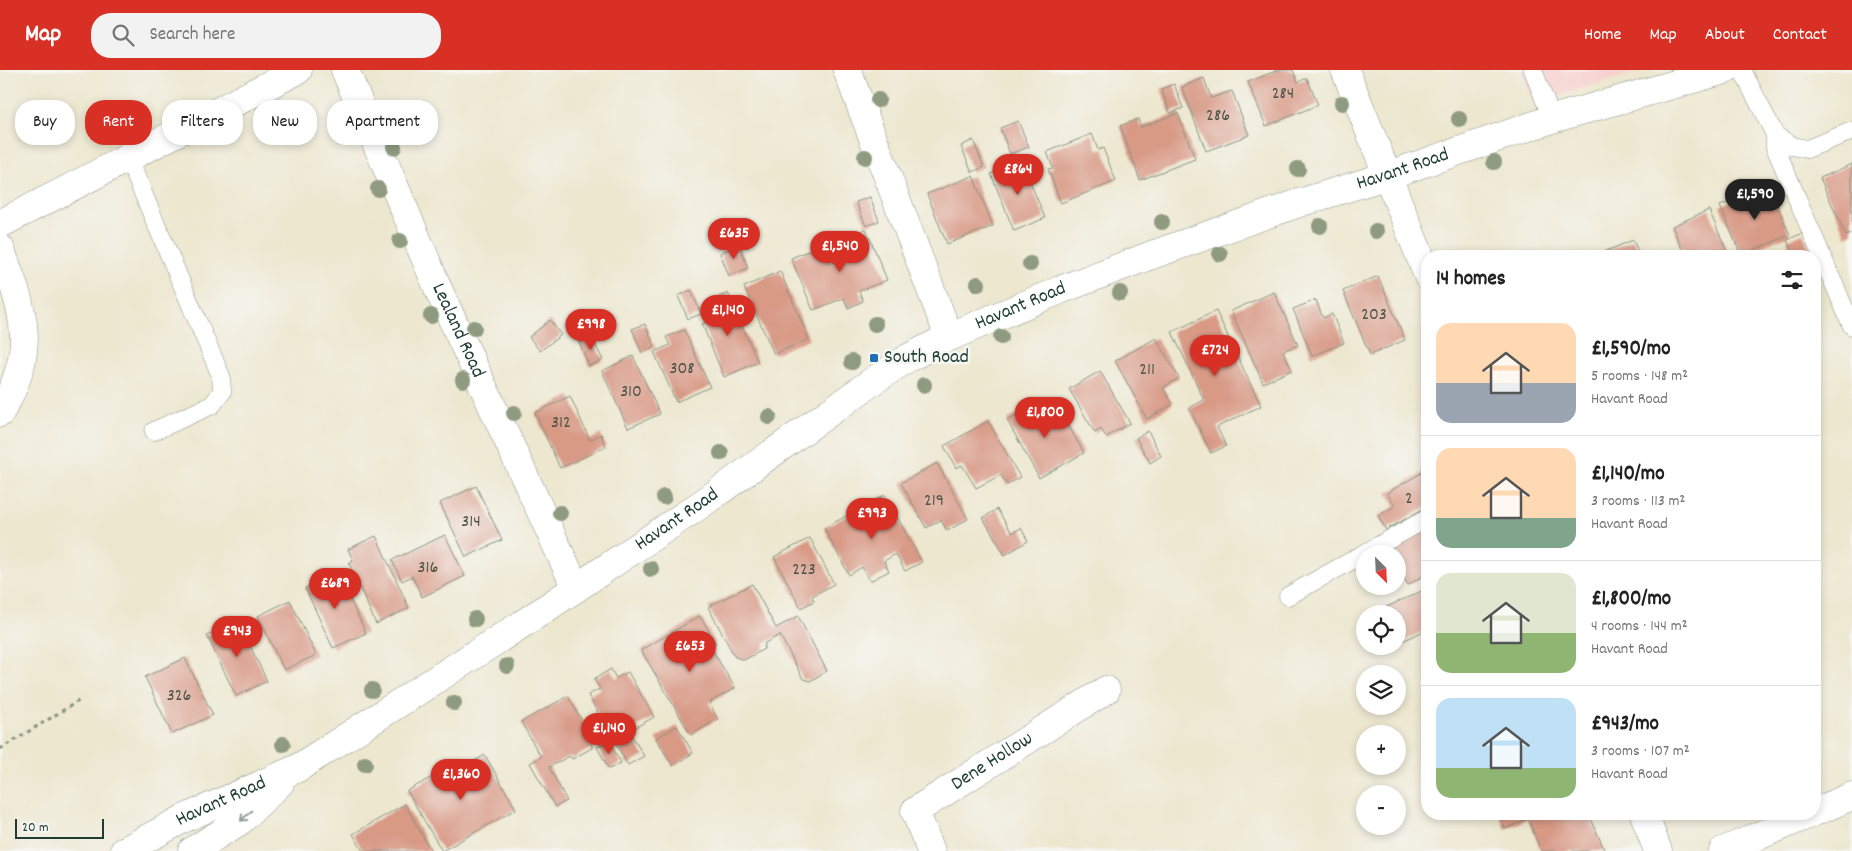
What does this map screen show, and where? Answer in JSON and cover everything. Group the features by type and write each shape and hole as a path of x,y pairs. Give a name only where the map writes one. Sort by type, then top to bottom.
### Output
{"street":[{"path":"0,224 298,70"},
{"name":"Lealand Road","path":"345,70 456,329 576,588"},
{"path":"848,70 949,337"},
{"path":"1345,70 1421,259"},
{"name":"Havant Road","path":"124,851 183,819 294,770 576,588 700,505 873,381 908,358 949,337 1031,302 1150,256 1302,202 1386,176 1552,119 1725,70"},
{"path":"0,248 15,287 22,314 25,344 19,375 0,413"},
{"name":"Dene Hollow","path":"932,851 916,810 1106,690"},
{"name":"Havant Road","path":"192,851 240,821 294,770"},
{"path":"1821,809 1852,796"},
{"path":"1646,820 1658,851"},
{"path":"1723,851 1796,820"}],"lane":[{"path":"1534,70 1552,119"},
{"path":"1742,70 1775,135 1775,147 1819,250"},
{"path":"1775,135 1792,146 1807,149 1852,131"},
{"path":"128,158 221,376 222,392 212,406 154,431"},
{"path":"1821,254 1852,326"},
{"path":"1288,596 1421,522"}],"path":[{"path":"0,749 80,700"}],"shaded area":[{"path":"1521,70 1645,70 1534,103"}],"building":[{"path":"1278,70 1293,70 1298,82 1307,78 1318,105 1266,126 1248,82"},
{"path":"1204,78 1211,98 1232,91 1249,135 1206,151 1182,87"},
{"path":"1174,84 1183,108 1170,113 1161,89"},
{"path":"1178,113 1195,159 1140,180 1120,126 1138,119 1141,127"},
{"path":"1018,121 1029,147 1010,154 1000,128"},
{"path":"1092,134 1098,150 1103,148 1116,181 1061,203 1048,169 1053,168 1047,152"},
{"path":"973,140 984,167 972,172 961,146"},
{"path":"1022,162 1045,218 1014,231 991,174"},
{"path":"1852,164 1852,233 1846,236 1820,178"},
{"path":"973,176 993,226 947,244 927,194"},
{"path":"1769,186 1790,235 1753,250 1739,250 1720,206"},
{"path":"870,197 879,221 866,226 856,202"},
{"path":"1709,210 1726,250 1682,250 1672,226"},
{"path":"866,229 887,280 859,291 863,301 848,308 844,298 813,310 791,258 822,245 830,264 855,254 848,236"},
{"path":"1803,233 1810,250 1791,250 1787,240"},
{"path":"1633,240 1637,250 1609,250"},
{"path":"739,244 748,268 729,276 720,253"},
{"path":"780,271 809,339 774,354 744,287"},
{"path":"1378,276 1405,340 1370,355 1343,291"},
{"path":"691,290 701,314 688,319 678,296"},
{"path":"1274,292 1298,345 1283,351 1292,370 1263,383 1231,311"},
{"path":"728,293 758,362 724,377 702,324 714,319 707,302"},
{"path":"1316,300 1323,318 1332,314 1344,343 1312,356 1293,309"},
{"path":"1216,311 1261,406 1217,427 1226,446 1211,453 1189,408 1204,400 1172,332"},
{"path":"550,320 561,335 540,351 529,337"},
{"path":"645,324 655,347 642,353 632,329"},
{"path":"684,330 710,387 676,402 654,352 670,345 666,337"},
{"path":"591,336 603,360 589,366 579,342"},
{"path":"1156,338 1179,378 1163,388 1173,404 1147,419 1115,361"},
{"path":"633,356 660,414 628,428 602,371"},
{"path":"1100,371 1130,423 1106,437 1101,429 1095,433 1069,389"},
{"path":"570,396 590,440 601,434 606,447 560,468 535,413"},
{"path":"1056,404 1084,453 1039,478 1007,420 1033,406 1037,415"},
{"path":"988,421 1020,477 1007,485 1001,475 976,488 962,465 956,468 944,446"},
{"path":"1148,431 1161,456 1150,463 1136,438"},
{"path":"937,463 968,519 947,531 941,520 926,528 901,483"},
{"path":"1421,473 1421,510 1386,530 1378,516 1395,506 1387,493"},
{"path":"476,486 502,540 466,557 440,503"},
{"path":"885,495 922,562 905,571 896,554 884,561 889,571 870,581 862,567 849,575 824,528"},
{"path":"997,509 1012,533 1021,528 1028,541 1005,555 983,518"},
{"path":"1421,527 1421,577 1408,585 1406,582 1406,545 1390,545"},
{"path":"445,535 465,576 422,597 412,576 402,581 392,560"},
{"path":"376,536 409,608 376,624 349,563 353,561 348,549"},
{"path":"810,538 834,584 812,596 814,601 801,608 774,557"},
{"path":"337,572 366,633 333,648 305,588"},
{"path":"752,584 776,628 798,616 827,671 810,681 803,679 780,635 765,643 764,649 744,660 735,657 708,607"},
{"path":"1421,591 1421,632 1406,639 1406,605 1391,605"},
{"path":"290,600 316,655 284,670 258,616"},
{"path":"700,616 716,643 710,646 735,688 709,703 718,719 691,735 641,650"},
{"path":"238,621 267,681 236,696 207,636"},
{"path":"185,658 213,715 172,734 145,677"},
{"path":"611,669 616,678 628,672 654,717 629,731 644,756 628,765 588,695 600,689 594,679"},
{"path":"568,696 591,737 592,748 572,759 570,756 549,767 567,801 555,807 530,763 541,757 521,722"},
{"path":"677,726 693,753 673,766 656,738"},
{"path":"609,741 621,763 609,769 597,747"},
{"path":"485,755 516,809 442,851 407,791 461,761 464,767"},
{"path":"405,804 431,851 363,851 353,834"},
{"path":"1501,820 1526,820 1505,829"},
{"path":"1528,820 1592,820 1604,849 1599,851 1541,851"}],"place":[{"name":"South Road","path":"874,358"}]}
